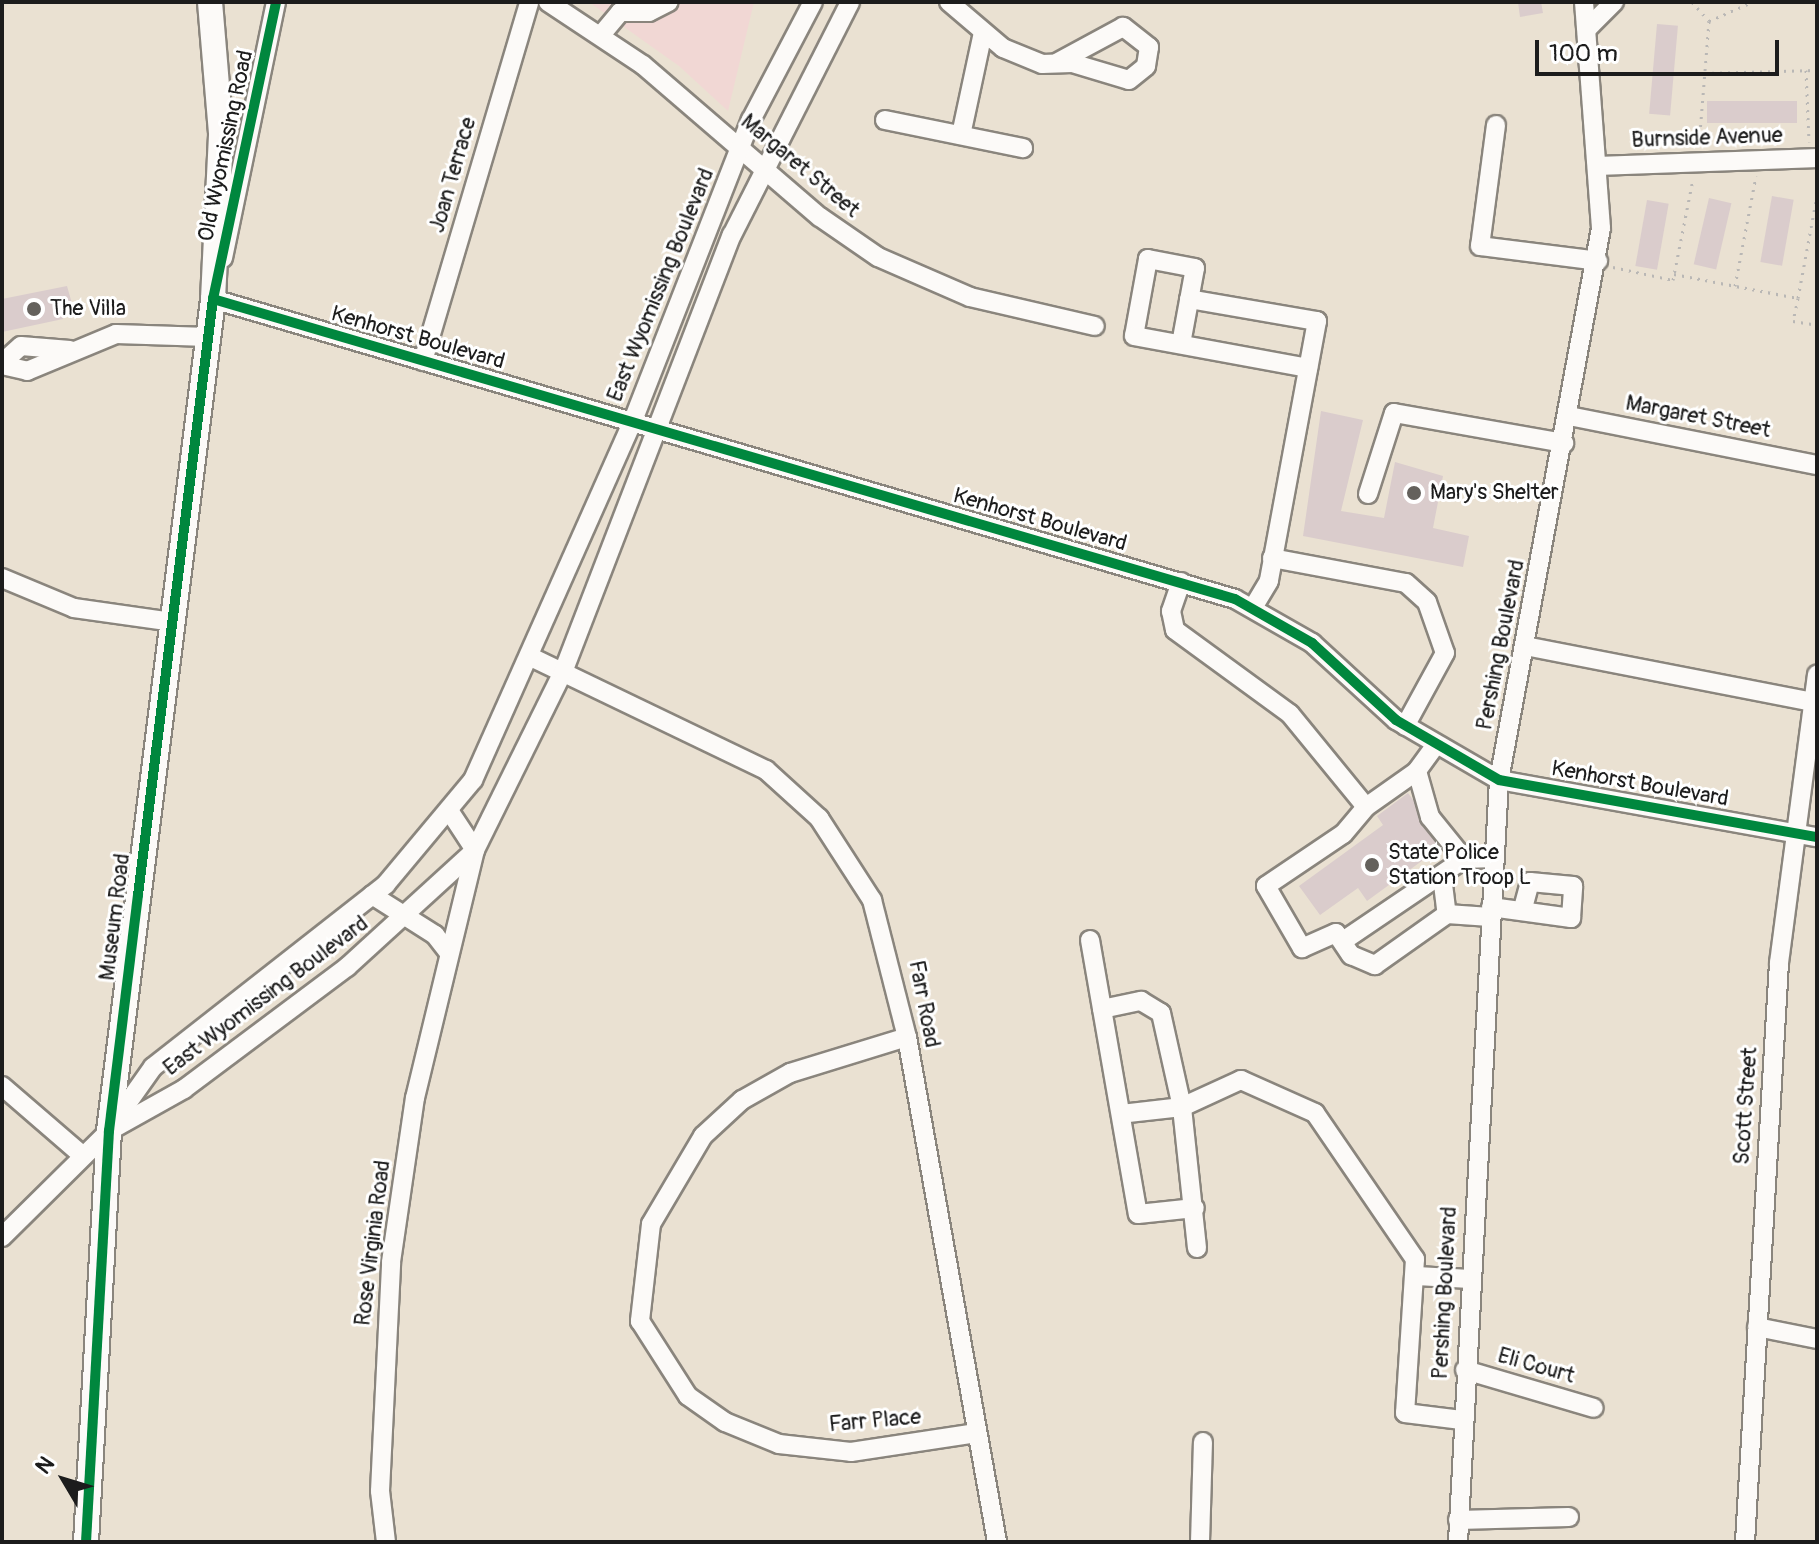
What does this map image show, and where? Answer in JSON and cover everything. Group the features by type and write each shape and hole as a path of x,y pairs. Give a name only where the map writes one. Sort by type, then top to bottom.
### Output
{"main road":[{"name":"Museum Road","path":"86,1542 109,1131 213,299 221,133 210,2"}],"street":[{"name":"Old Wyomissing Road","path":"213,299 276,2"},
{"name":"Joan Terrace","path":"423,361 529,2"},
{"name":"Margaret Street","path":"548,2 601,35 741,147 820,217 908,273 970,297 1095,326"},
{"path":"601,35 620,12 649,12 669,2"},
{"name":"East Wyomissing Boulevard","path":"109,1131 153,1067 372,895 450,812 533,658 632,423 741,147 813,2"},
{"name":"East Wyomissing Boulevard","path":"109,1131 184,1089 406,918 475,850 563,672 661,431 710,290 765,167 850,2"},
{"path":"949,2 983,32 1027,61 1058,62"},
{"name":"Pershing Boulevard","path":"1458,1542 1462,1420 1499,780 1598,261 1599,166 1584,2"},
{"path":"1588,28 1614,2"},
{"path":"961,135 983,32"},
{"path":"885,120 1023,148"},
{"path":"1496,125 1480,246 1598,261"},
{"name":"Burnside Avenue","path":"1599,166 1813,158"},
{"path":"1181,344 1195,268 1148,259 1134,336 1308,368"},
{"name":"Kenhorst Boulevard","path":"213,299 1181,582 1253,608 1312,643 1405,726 1499,780 1817,837"},
{"path":"1189,299 1317,321 1272,558 1253,608"},
{"path":"2,364 27,371 70,350 116,334 208,337"},
{"path":"1368,494 1394,413 1564,443"},
{"name":"Margaret Street","path":"1569,416 1817,465"},
{"path":"1272,558 1406,583 1427,602 1445,653 1405,726"},
{"path":"2,578 89,612 172,622"},
{"path":"1181,582 1171,611 1175,630 1290,714 1366,807"},
{"path":"1525,646 1814,703"},
{"name":"Farr Road","path":"533,658 730,747 819,818 872,900 907,1037 997,1542"},
{"name":"Scott Street","path":"1745,1542 1779,963 1817,674"},
{"path":"1435,746 1417,771 1366,807 1343,834 1266,886 1302,948 1336,933 1362,963 1375,965 1447,914 1522,911 1571,918 1573,886 1528,884 1522,911"},
{"path":"1417,771 1430,817 1464,859"},
{"path":"450,812 475,850"},
{"name":"Rose Virginia Road","path":"386,1542 380,1491 391,1262 411,1118 475,850"},
{"path":"1343,941 1464,859 1494,858"},
{"path":"1442,876 1447,914"},
{"path":"372,895 449,953"},
{"path":"1090,940 1138,1214 1195,1208"},
{"path":"1102,1009 1141,1001 1161,1013 1182,1107 1197,1248"},
{"name":"Farr Place","path":"907,1037 790,1073 742,1100 703,1136 651,1224 640,1321 688,1396 725,1422 779,1444 851,1452 977,1433"},
{"path":"1121,1114 1182,1107 1241,1080 1315,1113 1391,1218 1417,1276 1405,1413 1462,1420"},
{"path":"2,1086 83,1156"},
{"path":"2,1237 109,1131"},
{"path":"1417,1276 1470,1279"},
{"path":"1757,1327 1817,1339"},
{"name":"Eli Court","path":"1465,1370 1594,1408"},
{"path":"1200,1542 1203,1442"},
{"path":"1458,1520 1569,1517"}],"path":[{"path":"1709,21 1752,2"},
{"path":"1806,70 1813,158"},
{"path":"1704,73 1817,70"},
{"path":"1735,286 1759,160"},
{"path":"1817,195 1793,321 1817,325"},
{"path":"1674,274 1798,298"}],"shaded area":[{"path":"589,2 754,2 728,111 679,66"}],"building":[{"path":"1518,2 1541,2 1543,13 1520,17"},
{"path":"1657,24 1678,26 1670,115 1649,114"},
{"path":"1707,101 1797,101 1797,123 1707,123"},
{"path":"1772,196 1794,200 1782,266 1760,262"},
{"path":"1709,198 1731,203 1716,269 1694,264"},
{"path":"1647,200 1669,204 1657,270 1635,266"},
{"name":"The Villa","path":"67,286 73,307 61,311 63,319 2,332 2,299"},
{"name":"Mary's Shelter","path":"1321,411 1363,420 1341,511 1384,518 1395,462 1443,476 1433,528 1469,536 1463,567 1303,536"},
{"name":"State Police Station Troop L","path":"1408,793 1445,844 1367,901 1358,888 1320,915 1299,886 1383,825 1377,816"}],"cycle path":[{"path":"86,1542 109,1131 138,895 213,299 276,2"},
{"path":"213,299 1235,599 1312,643 1396,720 1499,780 1817,837"}],"place":[{"name":"The Villa","path":"34,309"},
{"name":"Mary's Shelter","path":"1414,493"},
{"name":"State Police Station Troop L","path":"1372,865"}]}
